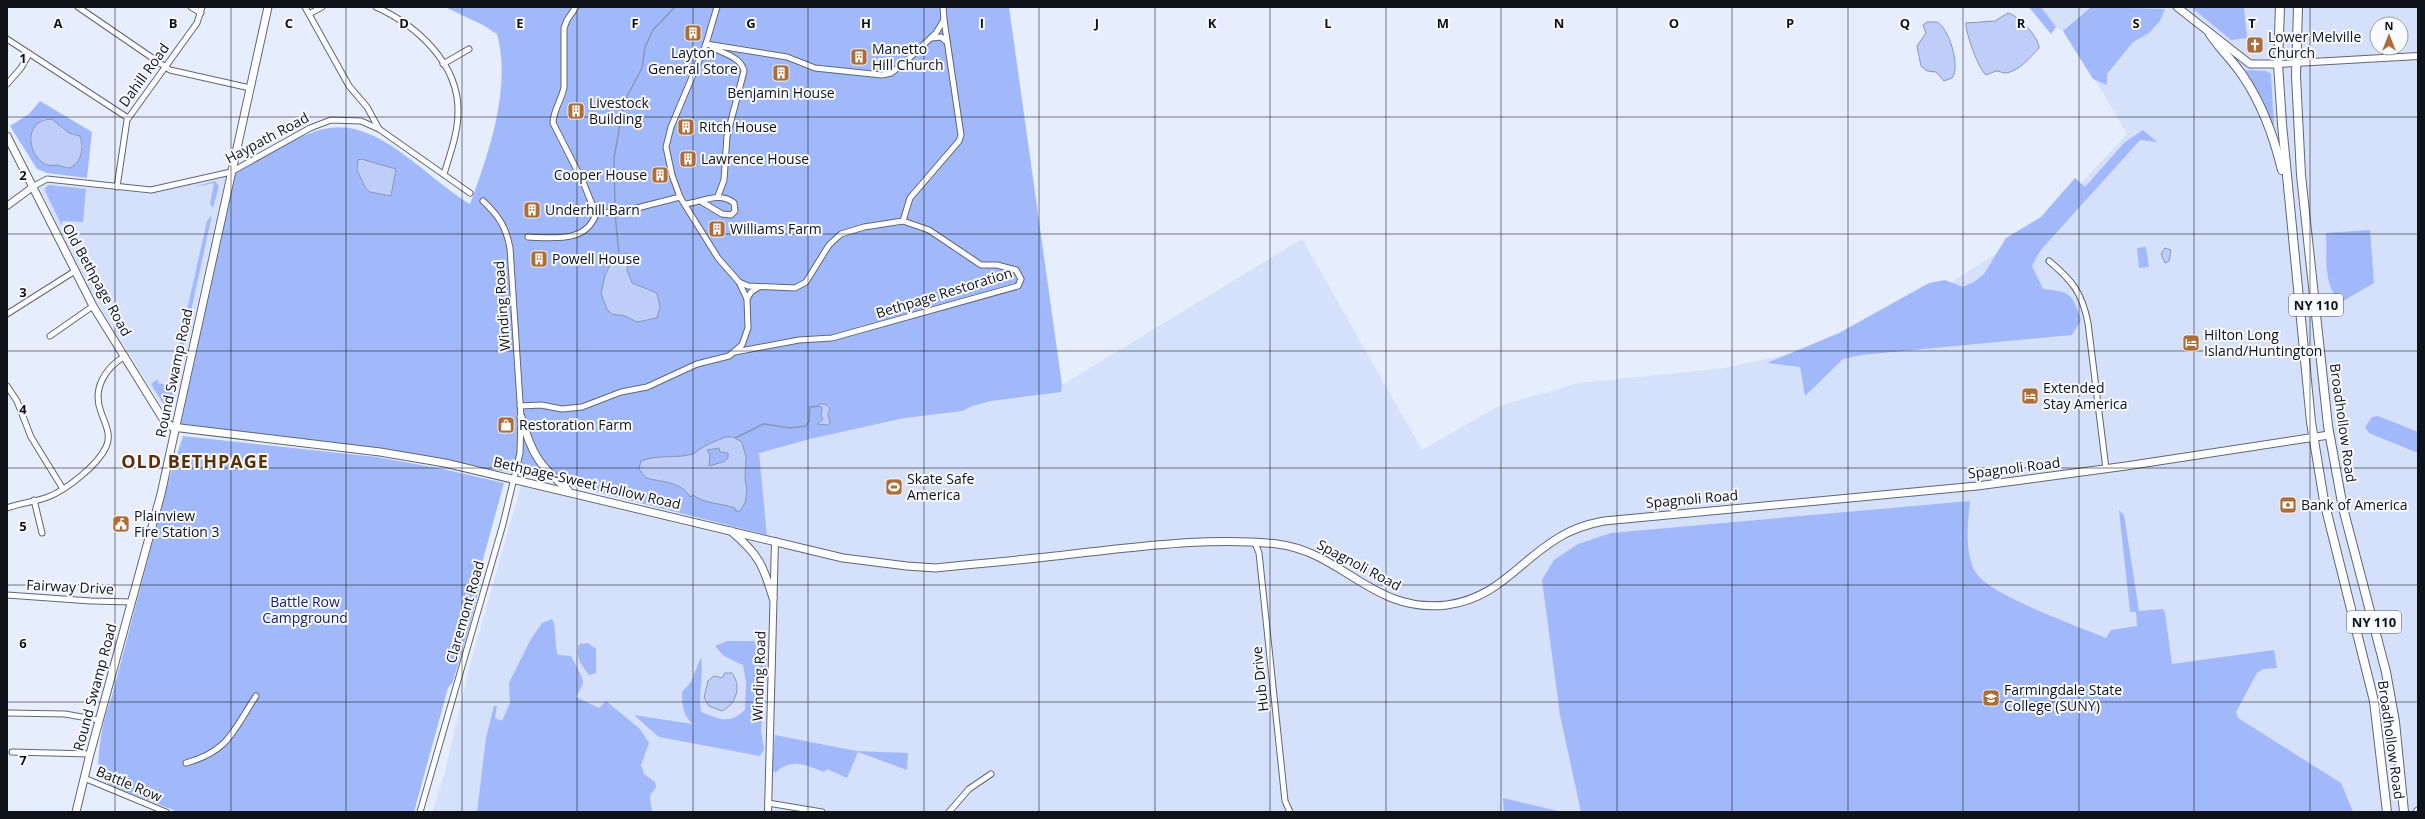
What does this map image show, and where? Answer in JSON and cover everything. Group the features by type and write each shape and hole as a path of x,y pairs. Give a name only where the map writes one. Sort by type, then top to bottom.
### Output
{"main road":[{"name":"Round Swamp Road","path":"76,812 99,720 161,494 268,7"},
{"path":"2177,7 2250,64 2278,64"},
{"name":"Broadhollow Road","path":"2280,7 2278,64 2288,197 2313,437 2324,501 2374,701 2387,812"},
{"name":"Broadhollow Road","path":"2298,7 2296,63 2301,175 2330,435 2343,508 2386,672 2395,722 2404,812"},
{"path":"2210,34 2244,78 2260,106 2274,139 2288,197"},
{"name":"Old Bethpage Road","path":"7,136 34,186 75,271 94,306 163,420 175,428"},
{"path":"521,417 536,459 546,471 570,492"},
{"name":"Bethpage-Sweet Hollow Road","path":"175,428 380,452 445,463 843,558 920,568 1092,552"},
{"name":"Spagnoli Road","path":"1092,552 1175,544 1255,543 1282,545 1312,553 1374,590 1395,600 1418,605 1446,605 1470,600 1491,590 1556,539 1592,524 1637,517 1977,486 2106,469 2330,435"},
{"path":"729,530 750,547 762,563 773,598"}],"street":[{"path":"78,7 166,67 177,72 250,88"},
{"path":"192,7 201,13"},
{"name":"Dahill Road","path":"117,187 128,118 197,23 202,7"},
{"path":"305,7 348,86 367,107 379,129"},
{"path":"309,14 322,7"},
{"path":"376,7 396,16 416,31 443,64 453,84 458,111 457,126 444,174"},
{"path":"528,237 579,235 589,227 596,214 584,182 554,123 554,116 563,96 564,87 564,28 567,20 576,7"},
{"path":"717,7 706,44 671,127 666,147 672,175 680,197 695,225 716,255 739,282 747,299 748,328 742,345 735,352"},
{"path":"903,221 910,198 959,141 961,135 943,7"},
{"path":"706,44 787,57 815,68 882,75 891,73 903,64 936,33 944,20"},
{"path":"930,38 941,37 947,42"},
{"path":"7,40 128,118"},
{"path":"706,44 734,58 742,64 744,70 726,136 724,180 718,196"},
{"path":"443,64 469,50"},
{"path":"734,58 736,50"},
{"path":"7,84 21,68 29,54"},
{"path":"2278,64 2418,56"},
{"name":"Haypath Road","path":"7,206 34,186 47,179 152,190 231,172 310,128 331,120 361,120 379,129 470,192"},
{"path":"685,204 702,202 718,196 728,198 734,203 733,213 726,215 702,202"},
{"path":"596,214 615,212 680,197"},
{"name":"Winding Road","path":"483,201 500,219 507,231 510,248 521,417"},
{"name":"Bethpage Restoration","path":"520,406 541,405 562,409 582,407 621,392 647,387 697,364 735,352 800,340 832,338 1018,286 1021,283 1020,274 1016,270 997,266 981,265 929,230 903,221 864,227 841,234 829,245 806,282 795,288 748,286 739,282"},
{"path":"2049,261 2073,283 2083,299 2088,323 2106,469"},
{"path":"7,314 75,271"},
{"path":"747,299 751,292 760,286"},
{"path":"50,336 94,306"},
{"path":"7,508 48,496 63,489 78,478 106,448 108,434 99,405 100,385 106,372 125,356"},
{"path":"7,386 17,401 31,437 63,489"},
{"name":"Claremont Road","path":"420,812 514,479 520,453 521,417"},
{"path":"34,500 42,533"},
{"name":"Winding Road","path":"768,812 775,541"},
{"name":"Hub Drive","path":"1255,543 1258,553 1285,801 1290,812"},
{"name":"Fairway Drive","path":"7,595 91,602 132,602"},
{"path":"186,763 216,752 225,744 256,696"},
{"path":"7,712 65,714 99,720"},
{"path":"12,752 90,754"},
{"path":"949,812 969,789 991,774"},
{"name":"Battle Row","path":"84,778 166,812"},
{"path":"768,803 822,812"}],"shaded area":[{"path":"2029,7 2418,7 2418,812 432,812 444,775 470,665 521,486 769,546 758,453 810,439 1062,385 1302,239 1422,450 1499,406 1579,383 1725,368 1825,346 1932,295 2045,222 2127,134 2105,96 2063,31 2056,27 2051,34"},
{"path":"2008,13 2023,22 2036,38 2039,48 2024,64 2015,70 2005,73 1996,71 1986,75 1983,72 1973,50 1966,28 1966,23 1995,21"},
{"path":"1927,22 1937,22 1946,32 1949,39 1955,65 1952,78 1944,81 1936,72 1927,71 1921,66 1917,46 1926,33 1923,25"},
{"path":"52,119 69,133 80,136 82,145 81,154 77,162 70,168 58,165 49,165 41,162 32,149 31,140 35,126 42,121"},
{"path":"361,159 396,169 391,196 370,192 366,189 357,170 358,160"},
{"path":"226,176 176,399 160,403 85,283 37,182 151,194"},
{"path":"2165,248 2171,250 2169,261 2165,263 2161,254"},
{"path":"625,253 629,254 627,270 632,283 657,293 660,307 657,318 637,322 625,316 612,314 607,309 601,294 605,275 614,258"},
{"path":"820,404 825,404 830,409 828,414 830,423 828,425 817,424 823,419 821,416 822,407 818,406"},
{"path":"726,437 733,437 742,442 746,457 745,479 747,490 745,503 740,511 736,511 735,508 730,506 702,500 693,495 690,497 676,485 646,478 639,469 641,461 654,458 693,454 706,445","holes":["719,448 720,452 728,453 728,458 723,462 709,466 710,455 707,450"]},
{"path":"725,673 732,673 737,684 737,689 734,700 722,711 709,706 704,698 708,681 714,676 722,678"}],"green space":[{"path":"445,7 1009,7 1062,385 1061,392 991,401 972,406 962,411 905,418 810,439 759,453 767,535 528,475 181,424 236,171 294,140 318,130 329,128 348,128 367,133 385,142 403,154 454,194 470,204 484,165 496,121 502,76 501,55 497,34 483,25","holes":["818,406 829,406 828,425 817,424 823,418 822,407"]},
{"path":"2029,7 2041,7 2056,27 2051,34"},
{"path":"2091,7 2165,9 2160,21 2149,33 2133,42 2107,74 2107,85 2093,79 2063,31"},
{"path":"2191,7 2244,7 2247,38 2231,40"},
{"path":"2247,70 2266,71 2271,74 2274,128 2244,73"},
{"path":"40,101 92,132 87,178 47,173 37,169 10,126 29,114","holes":["50,119 69,133 76,134 83,146 81,151 58,165 48,165 41,161 35,153 31,134 42,120"]},
{"path":"2143,130 2157,142 2140,140 2040,251 2032,266 2043,289 2065,293 2075,304 2081,320 2072,335 1861,355 1843,359 1805,396 1800,367 1767,363 1839,333 1929,283 1945,280 1963,287 1974,282 1984,274 2006,238 2041,217 2075,178 2085,187 2125,142"},
{"path":"215,181 219,186 213,208 210,204 214,183 194,187"},
{"path":"49,185 86,189 83,222 62,221 62,226 46,193 45,188"},
{"path":"212,215 182,349 180,343 182,332 207,221"},
{"path":"2370,230 2374,283 2343,301 2336,296 2329,281 2326,260 2326,233"},
{"path":"2146,247 2149,267 2139,268 2137,248"},
{"path":"158,379 158,383 173,386 176,382 170,406 164,405 151,384"},
{"path":"2378,416 2418,432 2418,453 2369,433 2365,427 2372,417"},
{"name":"Battle Row Campground","path":"183,436 377,457 443,469 504,483 481,567 479,587 471,622 453,682 448,688 414,812 178,812 110,785 98,776 103,725 169,479"},
{"path":"1970,501 1968,547 1972,565 1976,573 1985,582 2017,601 2106,638 2111,630 2137,626 2136,612 2130,612 2119,510 2124,515 2139,611 2163,609 2165,613 2172,664 2274,650 2277,668 2263,669 2257,673 2236,712 2238,718 2341,783 2353,812 1581,812 1560,715 1542,580 1554,560 1578,544 1611,533"},
{"path":"552,619 554,622 558,655 571,656 582,677 583,684 576,697 599,708 606,701 640,729 649,743 641,765 644,774 655,782 656,787 650,796 652,812 477,812 486,738 494,706 497,706 495,718 502,721 510,703 509,683 531,639 542,623"},
{"path":"727,641 754,641 767,658 761,731 764,749 760,756 659,737 634,715 692,724 684,710 682,692 691,682 701,657 701,712 724,719 734,718 739,715 745,710 746,682 743,665 724,656 715,646"},
{"path":"588,643 596,649 596,673 589,675 578,657 579,644"},
{"path":"775,735 856,751 908,753 907,770 858,752 847,778 827,769 824,772 799,764 787,765 775,773 772,768"},
{"path":"1503,798 1562,812 1504,812"}],"waterway":[{"path":"615,209 614,158 624,102 642,68 645,47 653,30 675,7"},
{"path":"615,213 619,255"},
{"path":"735,438 764,424 790,428 806,426 809,421 810,407 818,406"}],"place":[{"name":"Layton General Store","path":"693,33"},
{"name":"Lower Melville Church","path":"2255,45"},
{"name":"Manetto Hill Church","path":"859,57"},
{"name":"Benjamin House","path":"781,73"},
{"name":"Livestock Building","path":"576,111"},
{"name":"Ritch House","path":"686,127"},
{"name":"Lawrence House","path":"688,159"},
{"name":"Cooper House","path":"660,175"},
{"name":"Underhill Barn","path":"532,210"},
{"name":"Williams Farm","path":"717,229"},
{"name":"Powell House","path":"539,259"},
{"name":"Hilton Long Island/Huntington","path":"2191,343"},
{"name":"Extended Stay America","path":"2030,396"},
{"name":"Restoration Farm","path":"506,425"},
{"name":"Skate Safe America","path":"894,487"},
{"name":"Bank of America","path":"2288,505"},
{"name":"Plainview Fire Station 3","path":"121,524"},
{"name":"Farmingdale State College (SUNY)","path":"1991,698"}],"district":[{"name":"OLD BETHPAGE","path":"195,462"}]}
